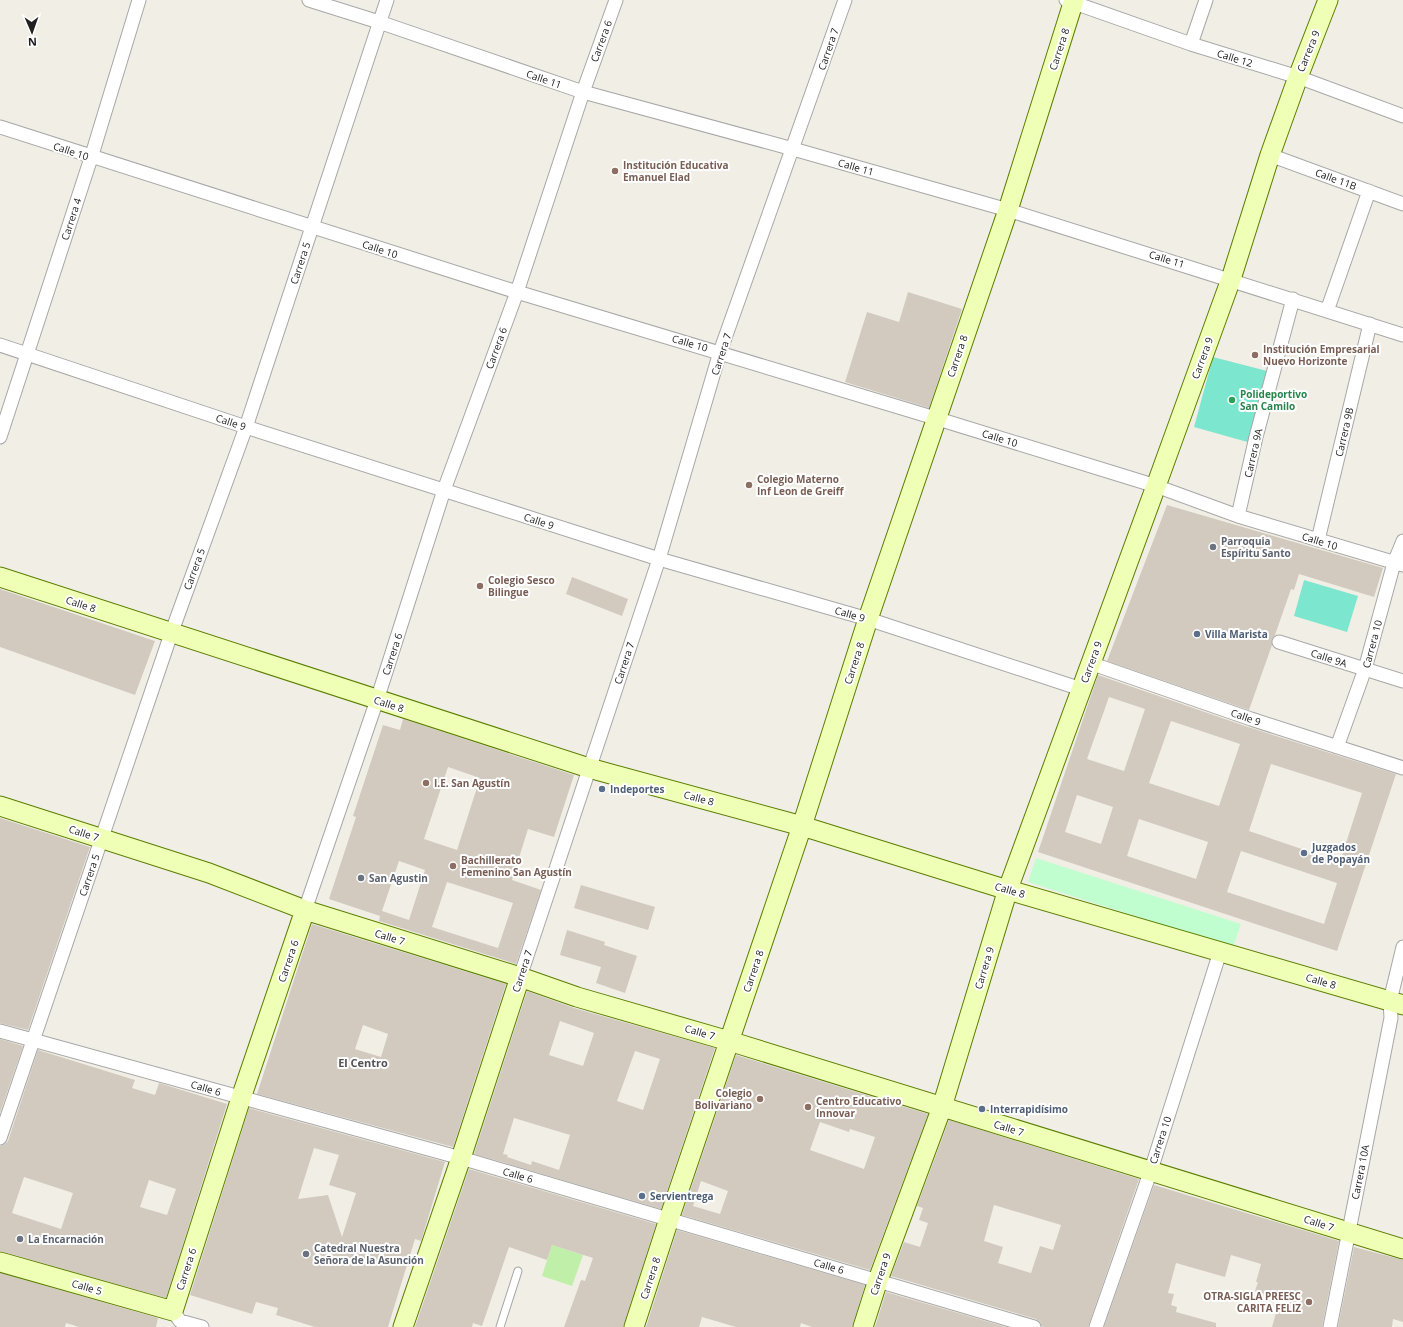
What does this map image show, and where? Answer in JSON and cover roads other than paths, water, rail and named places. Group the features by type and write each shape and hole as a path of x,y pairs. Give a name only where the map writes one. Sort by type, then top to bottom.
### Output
{"street":[{"name":"Carrera 4","path":"0,437 91,158 139,0"},
{"name":"Calle 11","path":"309,0 379,22 583,92 793,149 1008,210 1403,334"},
{"name":"Carrera 5","path":"0,1138 171,634 246,427 387,0"},
{"name":"Carrera 6","path":"177,1319 241,1098 377,700 444,490 517,292 583,92 616,0"},
{"name":"Carrera 7","path":"403,1327 461,1158 659,559 720,352 845,0"},
{"path":"1191,44 1206,0"},
{"name":"Carrera 9","path":"863,1327 878,1280 942,1107 1008,889 1231,279 1270,155 1328,0"},
{"name":"Calle 12","path":"1071,1 1191,44 1298,77 1403,116"},
{"name":"Carrera 8","path":"634,1327 802,826 868,619 935,418 1008,210 1071,1"},
{"name":"Calle 10","path":"0,127 91,158 517,292 720,352 1156,486 1238,516 1398,564"},
{"name":"Calle 11B","path":"1270,155 1403,204"},
{"path":"1327,310 1369,192"},
{"name":"Carrera 9A","path":"1238,516 1256,437 1294,299"},
{"name":"Carrera 9B","path":"1318,540 1370,324"},
{"name":"Calle 9","path":"0,345 246,427 659,559 868,619 1081,689"},
{"name":"Carrera 10","path":"1337,748 1365,669 1398,564 1403,540"},
{"name":"Calle 8","path":"0,577 171,634 589,768 802,826 1397,1007"},
{"name":"Calle 9A","path":"1279,642 1403,681"},
{"name":"Calle 9","path":"1090,663 1337,748 1403,768"},
{"name":"Calle 7","path":"0,806 209,873 305,910 577,996 730,1041 1403,1249"},
{"name":"Carrera 10A","path":"1330,1327 1348,1233 1397,1007 1403,946"},
{"name":"Carrera 10","path":"1096,1327 1151,1170 1220,952"},
{"name":"Calle 6","path":"0,1031 461,1158 1034,1327"},
{"name":"Calle 5","path":"0,1262 177,1319"},
{"path":"177,1319 202,1327"}],"lane":[{"path":"500,1327 518,1271"}],"place":[{"name":"Institución Educativa Emanuel Elad","path":"615,171"},
{"name":"Institución Empresarial Nuevo Horizonte","path":"1255,355"},
{"name":"Polideportivo San Camilo","path":"1232,400"},
{"name":"Colegio Materno Inf Leon de Greiff","path":"749,485"},
{"name":"Parroquia Espíritu Santo","path":"1213,547"},
{"name":"Colegio Sesco Bilingue","path":"480,586"},
{"name":"Villa Marista","path":"1197,634"},
{"name":"I.E. San Agustín","path":"426,783"},
{"name":"Indeportes","path":"602,789"},
{"name":"Juzgados de Popayán","path":"1304,853"},
{"name":"Bachillerato Femenino San Agustín","path":"453,866"},
{"name":"San Agustin","path":"361,878"},
{"name":"Colegio Bolivariano","path":"760,1099"},
{"name":"Centro Educativo Innovar","path":"808,1107"},
{"name":"Interrapidísimo","path":"982,1109"},
{"name":"Servientrega","path":"642,1196"},
{"name":"La Encarnación","path":"20,1239"},
{"name":"Catedral Nuestra Señora de la Asunción","path":"306,1254"},
{"name":"OTRA-SIGLA PREESC CARITA FELIZ","path":"1309,1302"}],"district":[{"name":"El Centro","path":"363,1063"}]}
